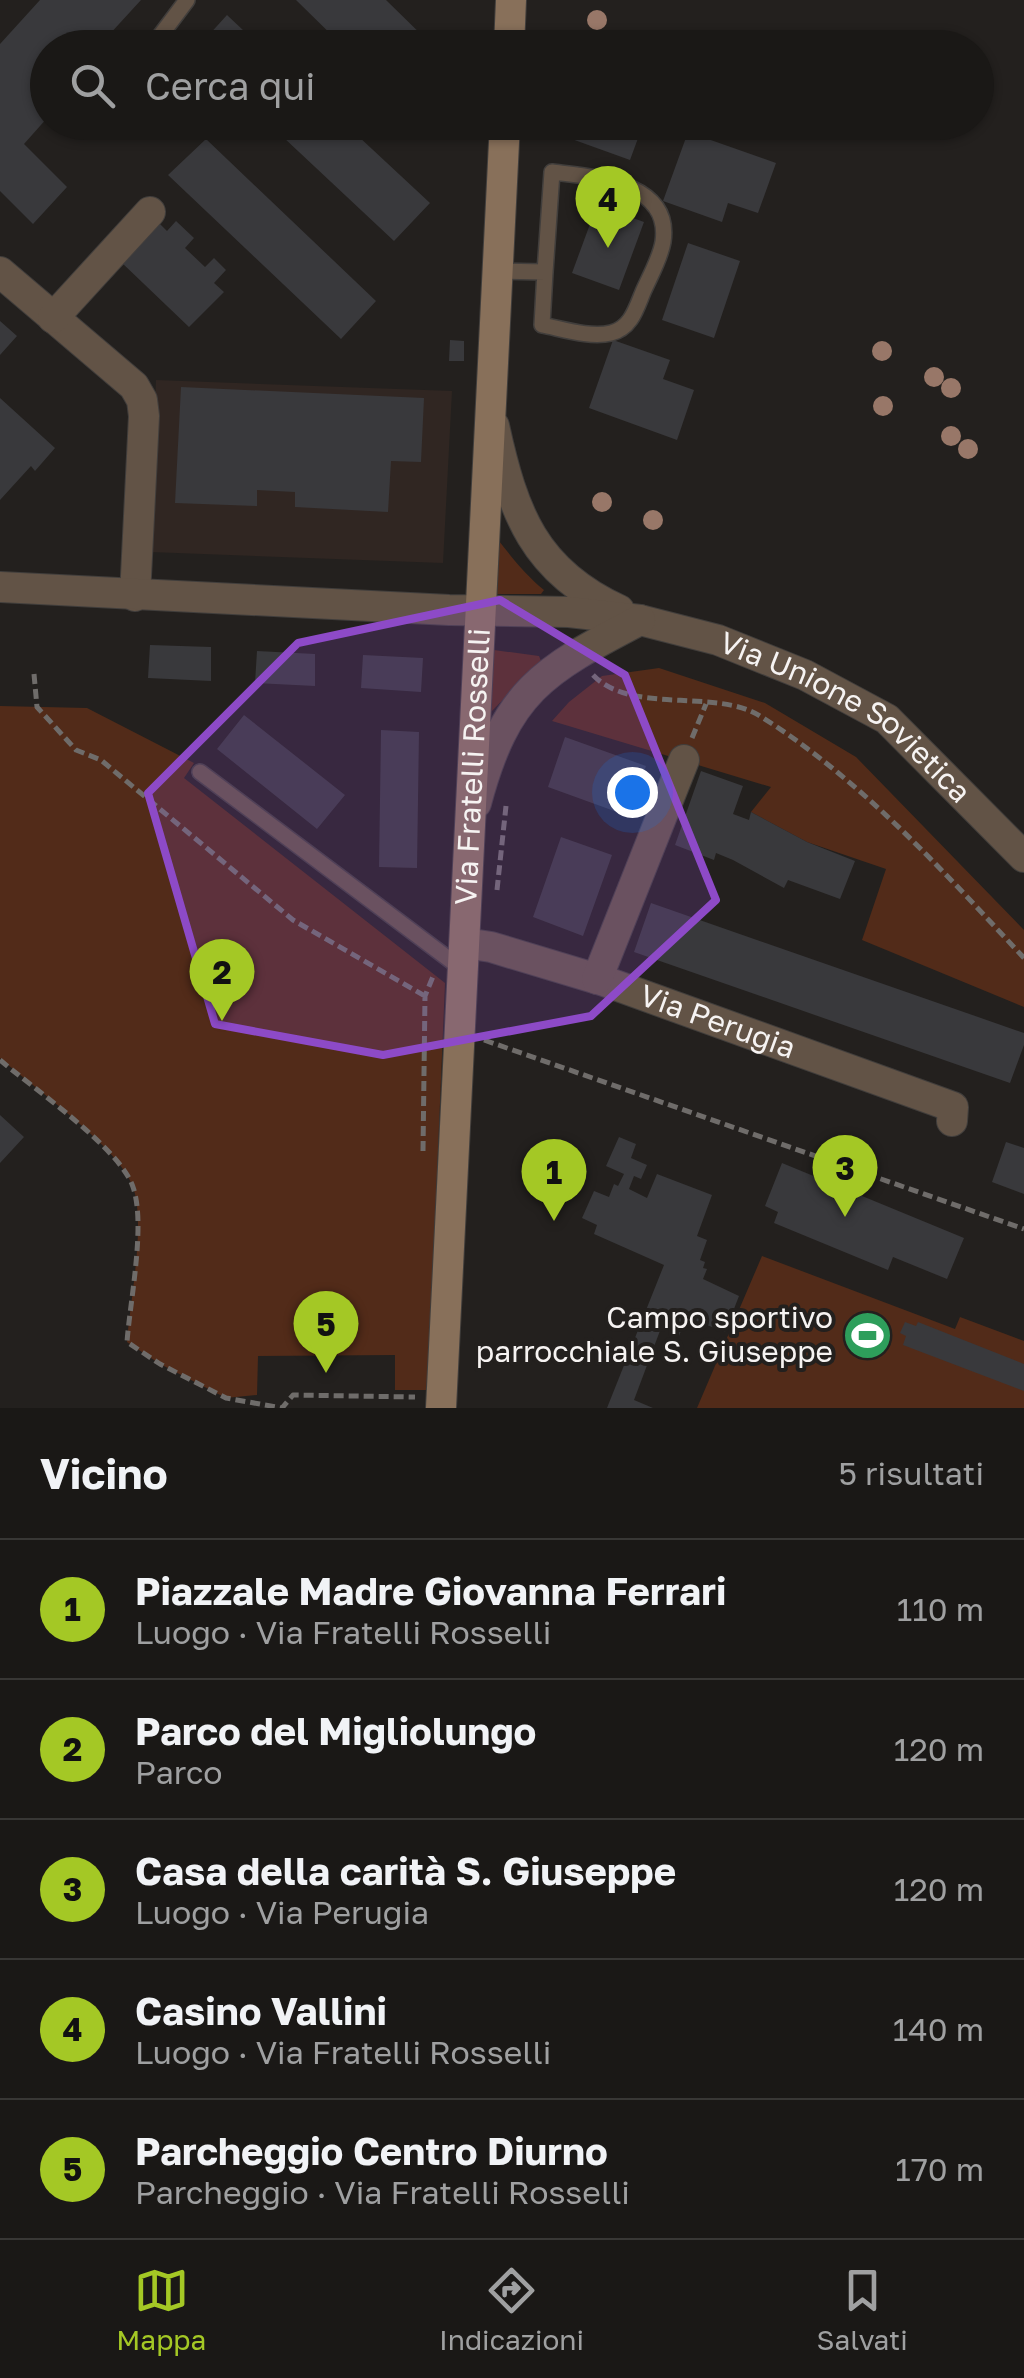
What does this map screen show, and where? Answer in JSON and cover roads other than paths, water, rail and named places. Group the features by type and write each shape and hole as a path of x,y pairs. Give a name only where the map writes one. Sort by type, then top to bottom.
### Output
{"street":[{"path":"510,30 511,0"},
{"name":"Via Fratelli Rosselli","path":"431,1403 464,956 504,140"},
{"path":"53,318 150,212"},
{"path":"0,272 134,386 142,400 135,596"},
{"name":"Via Unione Sovietica","path":"492,413 513,503 532,540 561,575 578,588 640,620"},
{"name":"Via Unione Sovietica","path":"0,587 135,596 568,612 640,620 718,640 805,675 887,719 1024,857"},
{"path":"472,816 489,762 514,711 537,682 574,654 640,620"},
{"path":"597,979 684,760"},
{"name":"Via Perugia","path":"464,956 491,947 597,979 953,1106 952,1120"}],"lane":[{"path":"165,30 188,0"},
{"path":"552,172 625,185 645,196 658,212 663,230 660,253 632,318 622,329 599,334 542,325 546,272 552,172"},
{"path":"498,271 546,272"},
{"path":"200,772 464,956"}],"place":[{"name":"Casino Vallini","path":"608,248"},
{"name":"Parco del Migliolungo","path":"222,1021"},
{"name":"Casa della carità S. Giuseppe","path":"845,1217"},
{"name":"Piazzale Madre Giovanna Ferrari","path":"554,1221"},
{"name":"Campo sportivo parrocchiale S. Giuseppe","path":"868,1335"},
{"name":"Parcheggio Centro Diurno","path":"326,1373"}]}
